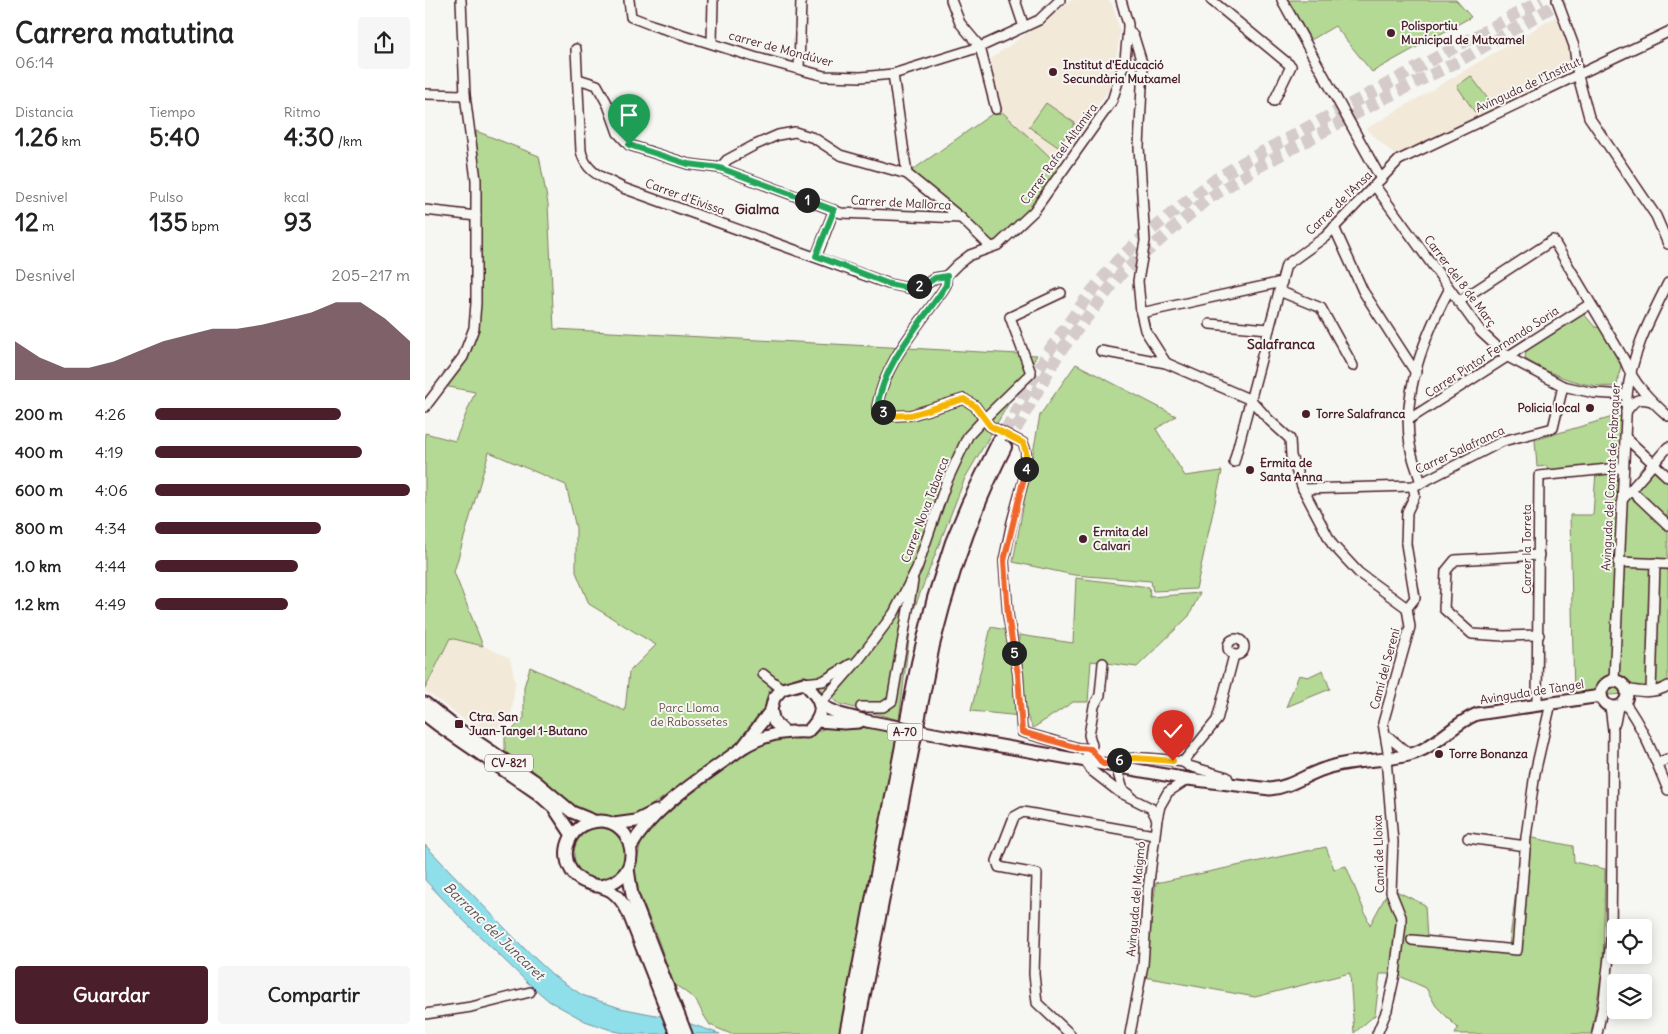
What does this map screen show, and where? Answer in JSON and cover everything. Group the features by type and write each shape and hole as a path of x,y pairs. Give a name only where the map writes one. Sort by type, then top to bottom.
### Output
{"highway":[{"name":"A-70","path":"846,1034 913,692 934,598 952,542 968,504 1003,443 995,468 966,535 943,604 933,645 856,1034"}],"main road":[{"path":"1614,681 1626,689 1626,698 1617,705 1603,702 1601,696 1605,685 1614,681"},
{"path":"782,689 804,683 813,691 820,705 818,721 844,723 867,721"},
{"name":"CV-821","path":"742,748 771,710 774,698 782,689"},
{"name":"Avinguda de Tàngel","path":"867,721 1085,760 1105,764 1119,770 1231,785 1281,788 1324,769 1422,750 1468,718 1477,714 1601,696"},
{"name":"CV-821","path":"425,703 454,726 535,781 572,812 594,821 614,824 636,821 662,808 742,748 756,740 785,732 807,732 818,721"},
{"path":"820,705 840,714 867,721"},
{"path":"771,710 774,722 785,732"},
{"name":"CV-821","path":"425,715 537,793 553,808 572,835 566,854 572,872 587,884 611,892 622,902 670,1007 686,1034"},
{"name":"CV-821","path":"662,808 642,830 631,847 631,862 628,869 632,895 670,1007 676,1034"},
{"path":"572,835 585,824 594,821"},
{"path":"614,824 628,838 631,847"},
{"path":"597,886 606,886 615,882 628,869"}],"street":[{"path":"425,407 428,398 463,356 474,328 476,303 476,180 465,95 461,0"},
{"name":"carrer de Mondúver","path":"629,0 631,17 652,25 754,57 824,76 861,77 893,74 980,47 1039,20 1060,0"},
{"path":"712,43 713,0"},
{"path":"799,69 801,0"},
{"path":"951,0 960,23 980,47 996,109"},
{"path":"1015,0 1024,27"},
{"name":"Carrer Rafael Altamira","path":"991,247 998,245 1034,211 1112,101 1125,60 1128,29 1121,0"},
{"path":"1211,0 1291,66 1274,101"},
{"name":"Carrer del 8 de Març","path":"1282,0 1378,183 1449,290 1481,332 1508,357 1563,386 1594,393 1627,395"},
{"path":"1557,0 1573,46 1578,76 1589,117 1656,216 1668,244"},
{"path":"1128,29 1134,37 1143,66 1139,147 1145,241 1138,281 1141,313 1145,330 1165,363"},
{"name":"Avinguda de l'Institut","path":"1399,160 1668,32"},
{"name":"Carrer d'Eivissa","path":"576,49 581,152 583,162 590,170 623,188 816,256 889,284 908,288 925,285 935,278 947,276"},
{"path":"893,74 907,174"},
{"name":"Carrer de Mallorca","path":"578,79 597,85 608,105 618,133 629,145 688,164 720,168 841,212 961,218 991,247"},
{"path":"425,94 465,95"},
{"path":"720,168 727,160 753,146 778,135 795,132 814,138 840,155 907,174 961,218"},
{"name":"Carrer de l'Ansa","path":"1234,462 1286,265 1325,237 1399,160"},
{"path":"425,210 476,216"},
{"path":"816,256 834,210"},
{"path":"1334,227 1363,291 1415,373"},
{"path":"1458,302 1553,240 1625,361 1629,372 1651,401 1668,416"},
{"path":"991,247 965,259 947,276 946,285 943,290 908,337 887,374 877,407 889,416 911,415 964,399 975,406 990,426 1023,443 1026,452 1025,475 1004,561 1008,615 1018,674 1022,732 1078,748 1092,747"},
{"name":"Avinguda del Comtat de Fabraquer","path":"1614,681 1621,500 1629,372 1638,344 1668,283"},
{"path":"1141,313 1280,286 1321,308 1353,366"},
{"path":"1417,484 1408,420 1409,402 1415,373 1432,320 1449,290"},
{"name":"Carrer Nova Tabarca","path":"820,705 894,614 915,571 946,483 968,436 1031,372 1010,316 1061,293"},
{"name":"Carrer Pintor Fernando Soria","path":"1408,420 1590,304"},
{"path":"1210,324 1269,329"},
{"path":"1101,351 1165,363 1251,400 1290,439 1291,456 1303,489 1332,544 1359,573 1407,608"},
{"name":"Carrer Salafranca","path":"1303,489 1417,484 1503,441 1553,428 1563,386"},
{"path":"1626,412 1635,401 1643,399 1651,401"},
{"path":"1625,437 1668,477"},
{"path":"1621,500 1668,446"},
{"name":"Carrer la Torreta","path":"1537,705 1539,476 1623,469"},
{"name":"Camí del Serení","path":"1387,758 1383,723 1410,627 1407,608 1415,598 1406,544 1407,512 1415,495 1417,484"},
{"path":"1631,490 1668,526"},
{"path":"1539,556 1455,560 1446,571 1444,608 1472,634 1504,636 1539,635"},
{"path":"1618,562 1668,564"},
{"path":"1651,691 1655,563"},
{"path":"861,707 883,707 892,701 915,571"},
{"path":"1183,762 1217,720 1234,654"},
{"path":"804,683 823,681 860,658"},
{"path":"1103,662 1100,695 1095,706 1089,735 1092,747 1105,764 1117,760 1135,758 1183,762 1189,766 1227,777 1231,785"},
{"path":"763,674 782,689"},
{"path":"1626,689 1643,693 1668,686"},
{"path":"1412,940 1517,950 1526,846 1535,773 1551,703"},
{"path":"1597,1034 1604,1000 1611,940 1613,730 1617,705 1636,718 1645,734 1668,790"},
{"path":"1385,734 1409,754"},
{"path":"1092,747 1085,760 1092,771 1130,799 1141,802 1151,808 1157,819"},
{"name":"Camí de Lloixa","path":"1377,1034 1387,1010 1395,974 1401,924 1401,917 1391,892 1393,842 1387,758"},
{"path":"1657,763 1668,759"},
{"path":"1103,780 1111,779 1119,770"},
{"path":"1119,770 1123,790 1135,797 1154,802 1160,806"},
{"name":"Avinguda del Maigmó","path":"1130,1034 1143,965 1148,890 1157,819 1160,806 1167,792 1188,779"},
{"path":"1070,1034 1037,1003 1034,962 1037,874 999,867 997,861 1014,816 1023,812 1154,835"},
{"path":"1468,838 1526,846"},
{"path":"425,1014 471,1007 530,992"}],"shaded area":[{"name":"Institut d'Educació Secundària Mutxamel","path":"1072,0 1108,0 1112,4 1120,31 1112,86 1055,162 999,109 991,59"},
{"path":"1560,14 1571,51 1574,77 1398,158 1366,129"},
{"path":"450,638 483,646 510,658 515,681 512,712 489,735 476,728 425,691"}],"green space":[{"name":"Polisportiu Municipal de Mutxamel","path":"1288,0 1456,0 1471,17 1372,72 1335,26 1311,40"},
{"path":"1471,76 1491,103 1476,114 1457,86"},
{"path":"1046,103 1075,123 1058,147 1029,127"},
{"path":"999,109 1063,169 1034,211 991,247 907,174"},
{"name":"Parc Lloma de Rabossetes","path":"476,131 539,156 548,204 554,329 1037,355 965,478 912,614 899,720 840,704 801,676 770,689 760,718 749,732 719,760 684,785 633,817 619,818 594,814 577,807 526,765 505,752 505,737 524,718 524,687 530,667 625,711 629,672 656,645 589,604 576,572 576,528 566,485 489,452 454,572 483,646 450,638 425,689 425,433 455,441 475,392 444,386 466,360 479,329"},
{"path":"1583,313 1595,327 1601,328 1621,365 1617,386 1593,385 1569,380 1525,359 1526,350"},
{"path":"1076,364 1176,416 1156,429 1185,476 1222,471 1196,589 1153,591 1151,581 1074,575 1013,562 1040,415"},
{"path":"1616,416 1622,417 1618,468 1623,469 1622,500 1654,463 1668,477 1668,564 1656,563 1657,569 1668,570 1668,687 1643,693 1574,697 1570,515 1593,515 1596,471 1548,476 1547,466 1537,467 1535,440"},
{"path":"1076,578 1149,587 1150,597 1200,593 1189,616 1137,667 1091,661 1088,702 1073,702 1033,728 1023,707 1019,635 1073,643"},
{"path":"991,627 1011,631 1021,716 971,711"},
{"path":"1323,670 1330,689 1286,707 1299,675 1308,677"},
{"path":"866,726 901,731 840,1034 731,1034 710,1025 696,1000 674,985 656,934 638,892 634,875 641,842 645,833 687,797 756,747 781,737 799,739 826,728"},
{"path":"600,828 610,830 618,836 624,844 626,854 624,864 618,872 610,878 600,880 590,878 582,872 576,864 574,854 576,844 582,836 590,830"},
{"path":"1523,836 1573,846 1574,862 1605,869 1603,968 1591,1034 1455,1034 1458,1028 1436,1006 1426,988 1395,974 1380,974 1375,1015 1354,1033 1350,973 1255,997 1144,977 1156,883 1326,847 1334,869 1346,866 1370,925 1390,888 1425,905 1427,939 1509,946"}],"water":[{"name":"Barranc del Juncaret","path":"425,845 525,949 554,976 582,995 620,1008 676,1019 720,1034 629,1034 585,1021 549,1001 459,916 425,880"}],"tunnel":[{"path":"1005,431 1048,352 1087,297 1117,261 1177,209 1216,179 1242,163 1542,0"},
{"path":"1007,445 1059,353 1121,274 1205,201 1253,170 1381,100 1461,60 1564,0"}],"place":[{"name":"Polisportiu Municipal de Mutxamel","path":"1391,33"},
{"name":"Institut d'Educació Secundària Mutxamel","path":"1053,72"},
{"name":"Policia local","path":"1590,408"},
{"name":"Torre Salafranca","path":"1306,414"},
{"name":"Ermita de Santa Anna","path":"1250,470"},
{"name":"Ermita del Calvari","path":"1083,539"},
{"name":"Ctra. San Juan-Tangel 1-Butano","path":"459,724"},
{"name":"Torre Bonanza","path":"1439,754"}],"district":[{"name":"Gialma","path":"757,209"},
{"name":"Salafranca","path":"1281,344"}],"route":[{"path":"629,145 688,164 720,168 834,210 816,256 889,284 908,288 925,285 935,278 947,276 946,285 943,290 908,337 887,374 877,407 889,416 911,415 964,399 975,406 990,426 1023,443 1026,452 1025,475 1004,561 1008,615 1018,674 1022,732 1078,748 1091,749 1103,764 1135,758 1173,761"}]}
